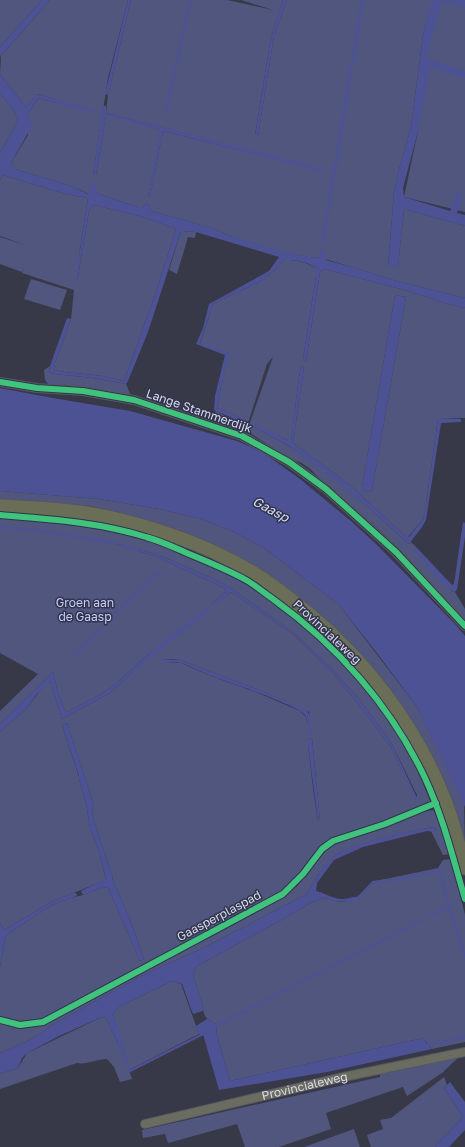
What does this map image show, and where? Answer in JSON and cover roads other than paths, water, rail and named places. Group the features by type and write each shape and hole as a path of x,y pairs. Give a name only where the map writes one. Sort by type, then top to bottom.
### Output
{"main road":[{"name":"Provincialeweg","path":"0,506 66,510 153,528 210,550 276,587 317,620 360,662 395,706 419,747 446,804 465,868"}],"street":[{"name":"Lange Stammerdijk","path":"0,382 38,388 83,391 134,400 242,436 289,462 332,494 396,552 465,626"},
{"name":"Provincialeweg","path":"145,1124 339,1078 465,1052"}],"water":[{"path":"42,0 50,0 0,57 0,47"},
{"path":"128,0 131,0 108,95 105,94"},
{"path":"283,0 287,0 274,36 258,136 255,136 271,37"},
{"path":"361,0 364,0 324,243 321,243"},
{"path":"432,0 465,0 465,8 442,1 426,57 433,61 465,71 465,78 430,67 418,131 403,188 404,197 450,211 457,193 462,195 457,213 465,215 465,226 404,209 398,267 388,267 394,192 411,127 423,35"},
{"path":"0,74 26,107 37,94 94,110 93,113 38,98 28,114 32,126 11,163 15,169 71,186 88,194 91,183 95,183 96,191 99,194 138,207 142,207 146,204 149,205 151,211 211,228 230,236 276,250 304,256 319,257 320,249 325,250 326,260 397,281 465,298 465,308 324,269 320,272 306,361 303,359 316,268 301,261 284,260 276,269 261,281 213,304 200,343 230,353 217,408 246,420 244,423 214,410 215,396 225,355 196,344 203,328 209,304 269,271 279,257 196,232 181,231 148,332 126,384 93,378 54,374 49,372 67,318 71,319 55,363 54,370 103,376 124,381 155,295 176,229 143,217 94,205 89,211 77,282 75,282 88,198 65,194 3,175 0,180 0,153 18,120 13,109 0,94"},
{"path":"103,106 106,106 106,113 324,169 323,172 163,131 150,198 148,197 160,130 106,116 96,175 93,175"},
{"path":"395,295 406,297 372,490 369,492 362,490 362,487"},
{"path":"301,366 304,367 293,443 350,485 406,537 409,537 423,519 438,419 461,419 461,422 441,423 426,520 409,544 344,486 289,446 252,426 254,423 285,439 291,440"},
{"name":"Gaasp","path":"0,388 130,411 237,441 262,452 300,479 352,522 376,544 465,636 465,807 417,707 380,657 339,605 264,548 234,532 198,518 159,509 99,499 0,491"},
{"path":"463,522 465,523 465,537 457,589 455,592 440,580 413,549 416,547 452,585 454,584"},
{"path":"106,541 143,550 166,558 214,579 231,588 294,633 330,667 358,698 391,742 418,800 416,801 391,747 331,671 294,635 231,592 214,606 212,604 225,592 226,590 224,588 157,557"},
{"path":"208,607 211,609 134,671 110,693 62,719 50,681 37,694 26,709 0,732 0,724 53,672 58,693 65,711 67,712 112,687 152,651"},
{"path":"159,659 180,660 262,691 306,710 310,718 311,734 308,736 308,722 305,715 290,706 185,664 178,662 162,662 159,661"},
{"path":"67,723 94,805 92,813 113,881 129,917 144,959 140,961 108,888 104,887 83,895 81,891 106,879 99,851 90,828 86,803 79,776 62,725"},
{"path":"312,738 320,820 318,821 308,745 308,739"},
{"path":"434,827 436,832 427,831 363,847 334,860 317,883 316,891 335,898 342,899 357,896 362,897 352,902 334,901 325,898 314,901 197,966 193,975 203,1011 193,1014 182,984 172,981 119,1007 113,1014 123,1044 118,1044 106,1018 102,1017 59,1036 27,1053 22,1058 18,1068 0,1074 0,1053 32,1039 52,1025 145,974 205,947 307,894 326,864 333,857 343,851 354,846 382,838"},
{"path":"76,893 77,896 52,905 6,935 0,967 0,923 4,930 53,901"},
{"path":"207,1019 216,1024 217,1035 230,1081 423,1038 432,1049 327,1072 219,1090 203,1034 199,1034 196,1026"},
{"path":"450,1082 465,1102 465,1130 449,1147 434,1147 463,1117 444,1088"}],"waterway":[{"path":"166,112 190,1"},
{"path":"0,527 42,531 114,543"},
{"path":"123,545 139,550"},
{"path":"115,613 160,571"},
{"path":"105,623 111,616"},
{"path":"74,654 101,628"},
{"path":"358,898 373,882 401,879 439,870 449,906 431,915"},
{"path":"449,906 465,957"},
{"path":"216,1026 420,921"},
{"path":"119,1042 130,1071 203,1034"},
{"path":"428,1045 465,1037"}],"park label":[{"name":"Groen aan de Gaasp","path":"85,610"}]}
